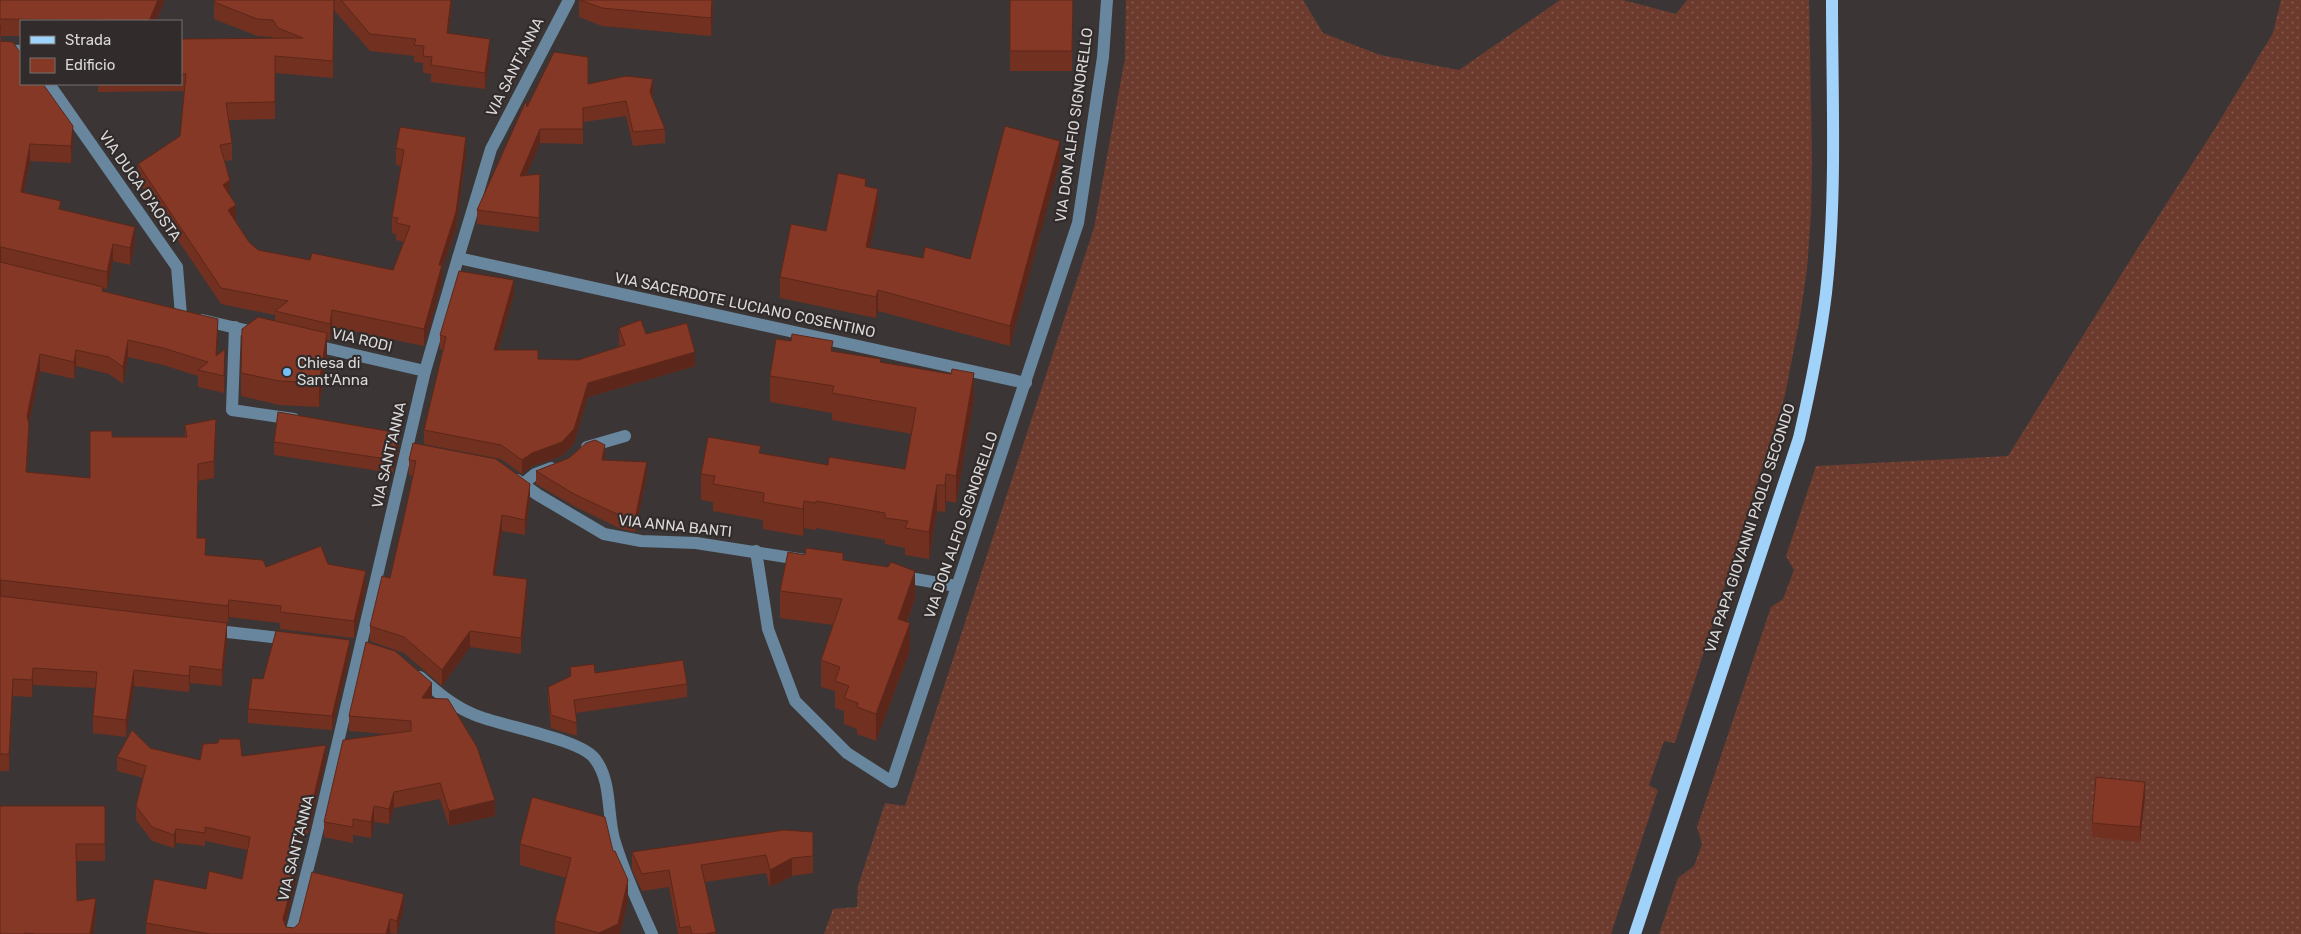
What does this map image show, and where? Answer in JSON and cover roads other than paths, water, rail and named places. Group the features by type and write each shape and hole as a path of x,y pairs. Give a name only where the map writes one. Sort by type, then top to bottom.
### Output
{"main road":[{"name":"VIA PAPA GIOVANNI PAOLO SECONDO","path":"1635,934 1799,438 1815,366 1826,292 1831,210 1833,162 1832,0"}],"street":[{"name":"VIA SANT'ANNA","path":"291,934 361,648 425,371 458,258 491,149 568,0"},
{"name":"VIA DON ALFIO SIGNORELLO","path":"756,551 768,629 795,701 847,753 892,782 1078,223 1103,57 1107,0"},
{"path":"0,50 20,51"},
{"name":"VIA DUCA D'AOSTA","path":"50,85 177,267 176,314 235,328"},
{"name":"VIA SACERDOTE LUCIANO COSENTINO","path":"458,258 1026,383"},
{"path":"271,336 235,328 232,410 307,422"},
{"name":"VIA RODI","path":"298,342 425,371"},
{"path":"577,453 582,448 625,436"},
{"path":"522,484 535,474 566,463"},
{"name":"VIA ANNA BANTI","path":"507,473 538,495 604,534 641,541 696,543 813,561"},
{"path":"890,574 956,586"},
{"path":"195,628 302,641"},
{"path":"413,672 449,703 477,716 578,747 595,758 604,776 613,837 623,870 652,934"}],"place":[{"name":"Chiesa di Sant'Anna","path":"287,372"}]}
